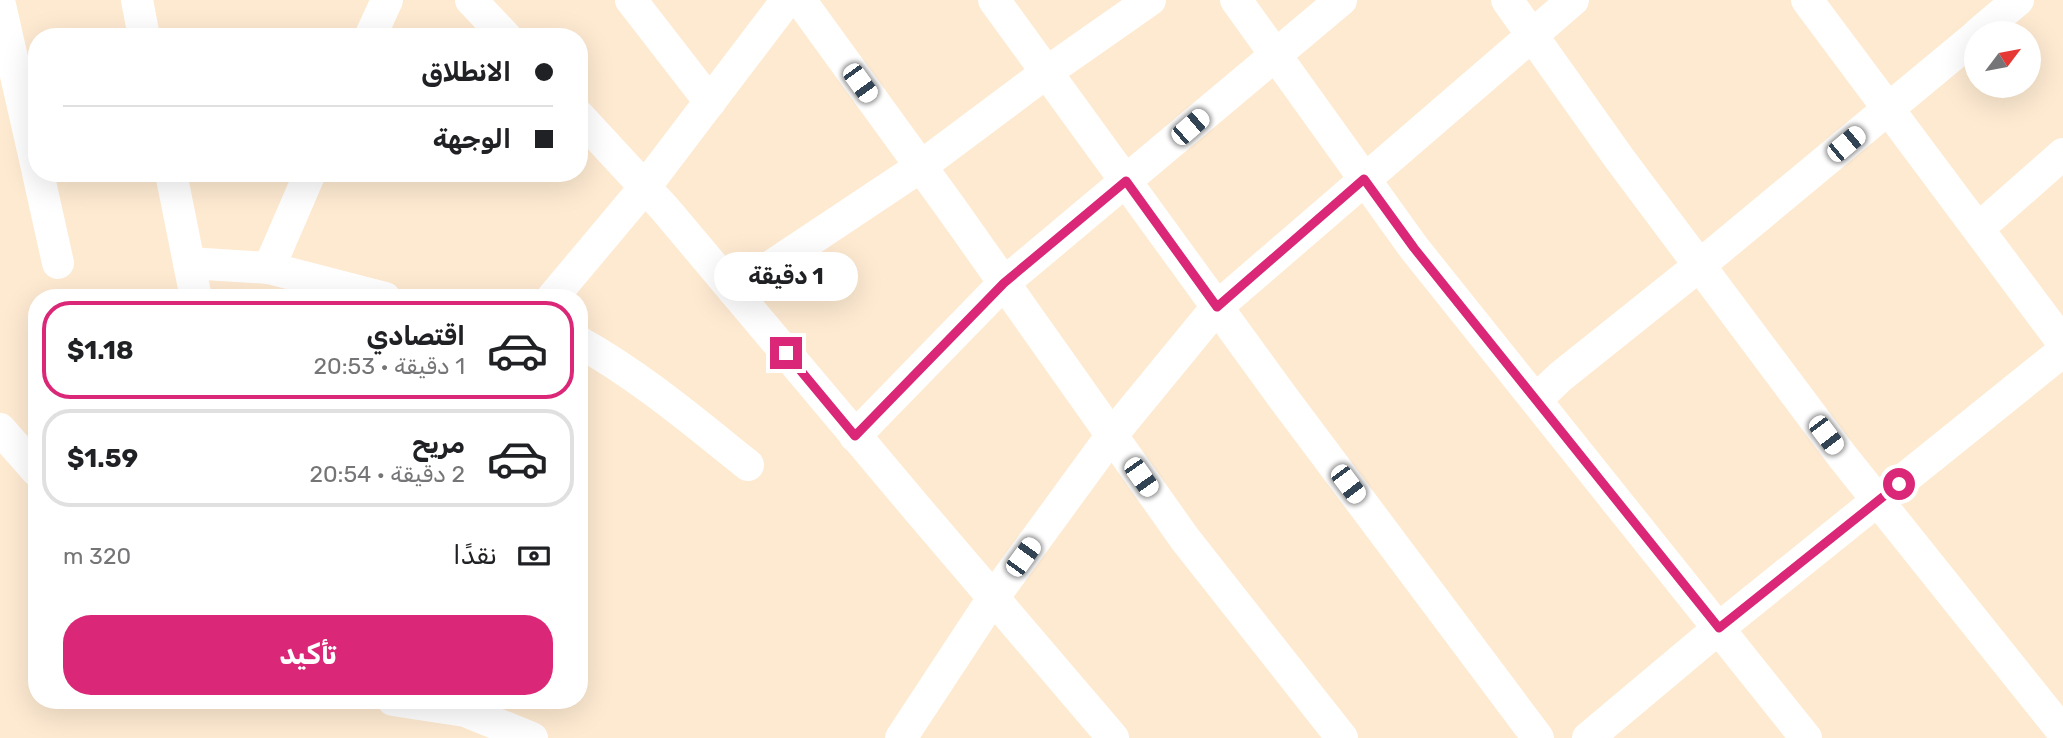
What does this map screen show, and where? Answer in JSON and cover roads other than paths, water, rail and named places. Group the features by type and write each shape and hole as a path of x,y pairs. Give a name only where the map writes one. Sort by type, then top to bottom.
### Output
{"street":[{"path":"137,0 142,28"},
{"path":"374,28 387,0"},
{"path":"471,0 497,28"},
{"path":"631,0 710,102"},
{"path":"560,289 645,187 787,0"},
{"path":"800,0 1185,539 1342,738"},
{"path":"994,0 1217,307 1538,738"},
{"path":"734,291 920,167 1047,72 1150,0"},
{"path":"1236,0 1414,248 1806,738"},
{"path":"855,436 1004,283 1342,0"},
{"path":"1507,0 1619,158 1878,500 2063,733 2057,738"},
{"path":"901,738 993,598 1112,435 1217,307 1573,0"},
{"path":"1807,0 2063,343"},
{"path":"1993,21 2018,0"},
{"path":"0,5 28,128"},
{"path":"1536,400 1560,377 1700,265 1964,46"},
{"path":"588,126 645,187 1113,738"},
{"path":"1979,228 2063,154"},
{"path":"40,182 58,263"},
{"path":"173,182 193,289"},
{"path":"269,268 306,182"},
{"path":"189,263 269,268 350,289"},
{"path":"588,347 610,359 748,466"},
{"path":"1588,738 1719,628 2063,351"},
{"path":"0,429 28,461"},
{"path":"452,709 465,711 532,738"}]}
